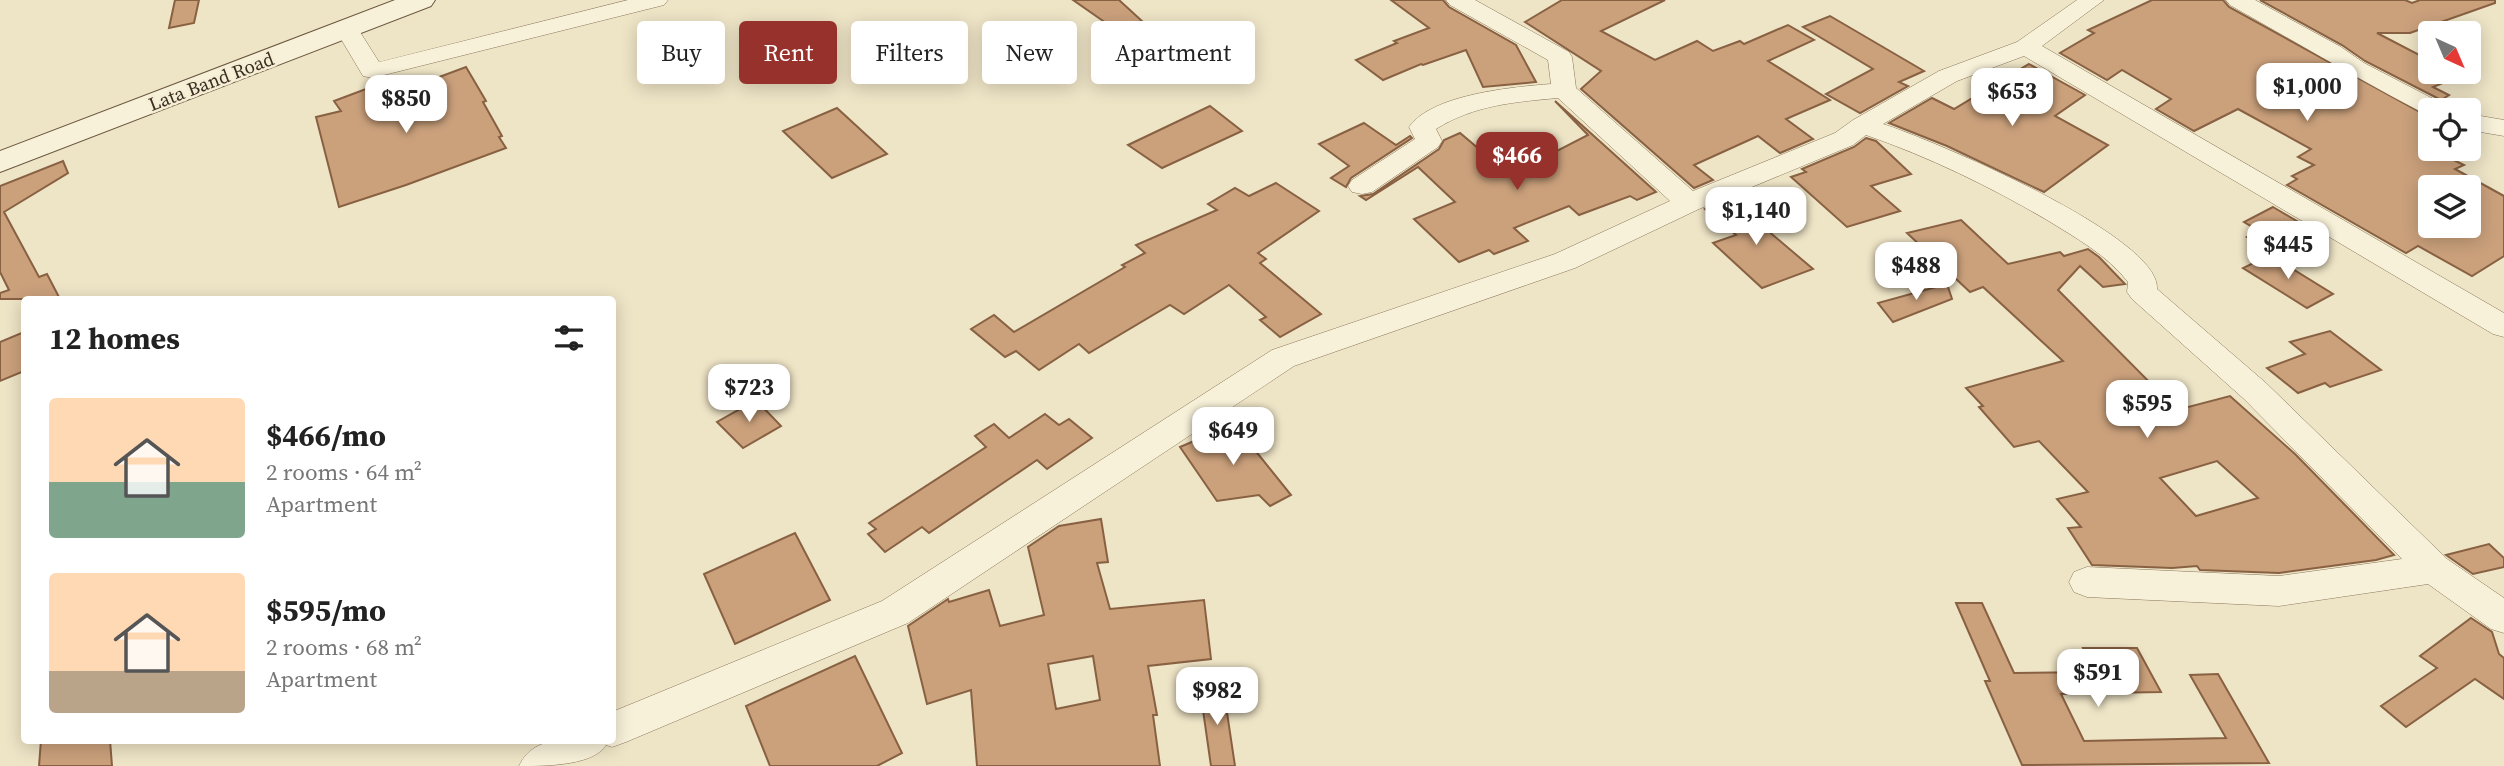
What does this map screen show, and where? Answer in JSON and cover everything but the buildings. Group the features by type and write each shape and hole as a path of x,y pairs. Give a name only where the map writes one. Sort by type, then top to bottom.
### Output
{"main road":[{"name":"Lata Band Road","path":"0,162 421,0"}],"street":[{"path":"347,29 372,71 656,0"},
{"path":"1458,0 1560,58 1564,90 1689,203"},
{"path":"616,728 895,612 1283,358 1565,261 1689,203 1844,139 1862,125 1948,76 2026,47 2092,0"},
{"path":"2238,0 2332,52 2355,68 2418,101"},
{"path":"2026,47 2504,327"},
{"path":"1362,186 1429,141 1422,127 1430,121 1482,98 1564,90"},
{"path":"2481,124 2504,128"},
{"path":"1862,125 1921,144 1971,165 2099,239 2129,262 2143,281 2142,292 2255,391 2434,569 2504,618"},
{"path":"2087,582 2279,591 2434,569"},
{"path":"540,766 581,744"}]}
